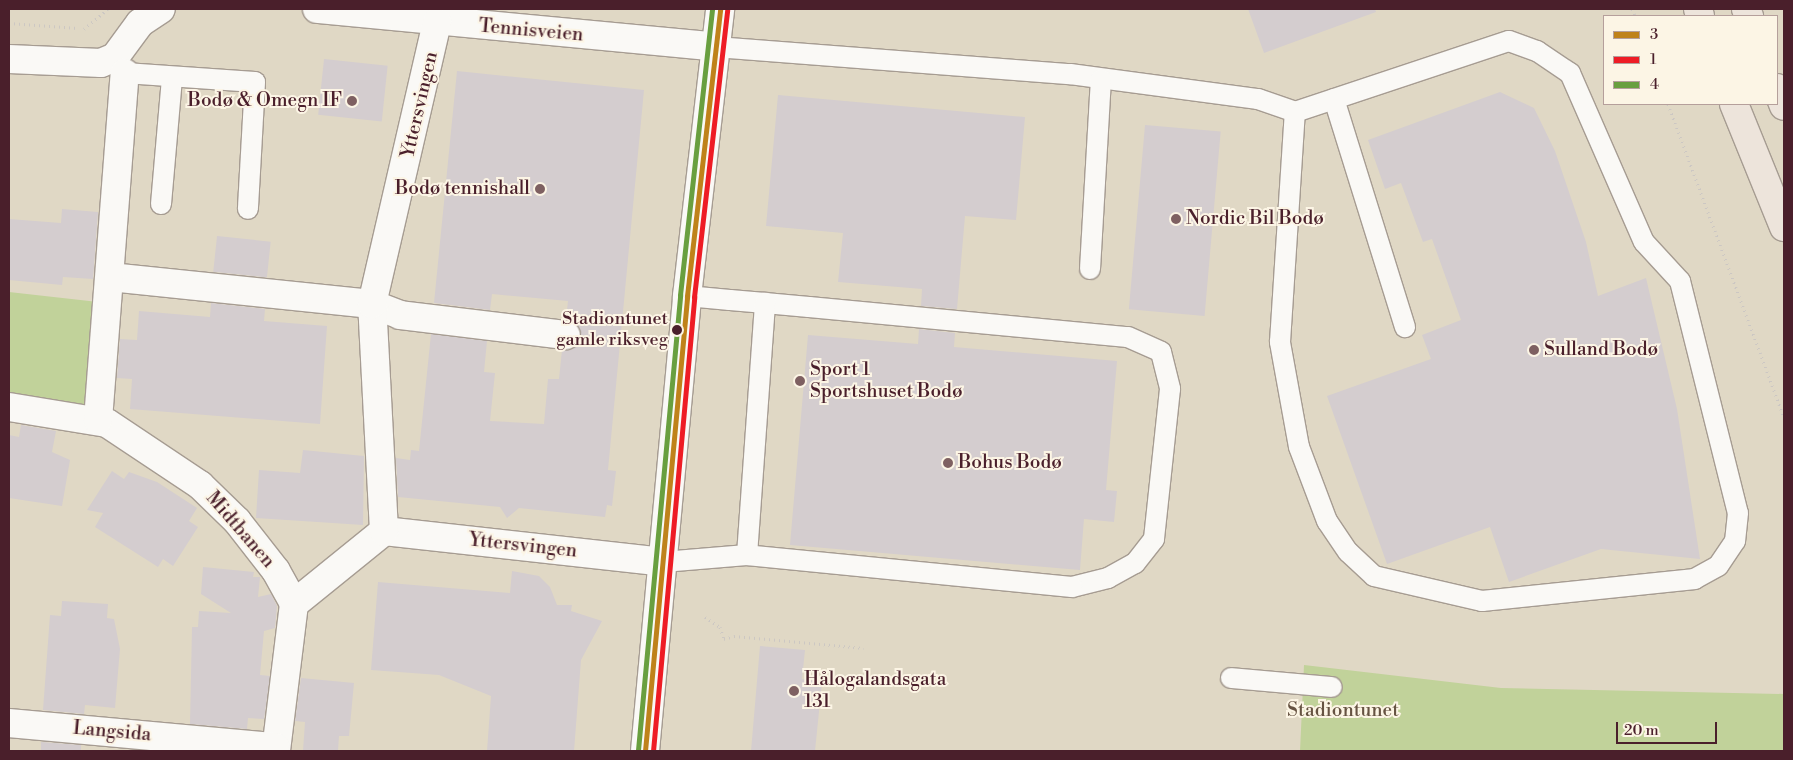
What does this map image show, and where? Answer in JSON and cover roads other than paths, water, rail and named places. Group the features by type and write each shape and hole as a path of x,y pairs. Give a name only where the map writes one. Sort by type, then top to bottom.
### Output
{"highway":[{"path":"1778,91 1784,106"},
{"path":"1734,105 1784,227"}],"street":[{"path":"98,420 110,277 120,65 140,23 161,9"},
{"name":"Tennisveien","path":"317,9 437,22 716,47"},
{"path":"645,751 687,296 720,9"},
{"name":"Yttersvingen","path":"437,22 372,304 384,531 662,562"},
{"path":"9,60 120,65"},
{"path":"110,277 372,304 400,315 566,335"},
{"name":"Midtbanen","path":"9,407 98,420 200,485 237,521 276,571 294,604"},
{"path":"276,749 294,604 384,531"},
{"name":"Langsida","path":"9,723 276,749"}],"lane":[{"path":"716,47 1101,79 1258,98 1295,112 1509,41 1537,51 1570,73 1644,242 1680,281 1738,513 1734,541 1718,566 1695,579 1482,601 1374,576 1348,552 1327,521 1299,447 1280,342 1295,112"},
{"path":"120,65 172,78 255,82 248,209"},
{"path":"161,204 172,78"},
{"path":"1090,269 1101,79"},
{"path":"1334,100 1405,327"},
{"path":"662,562 747,555 1072,587 1108,578 1135,563 1154,539 1170,389 1161,352 1128,338 687,296"},
{"path":"747,555 765,303"},
{"path":"1231,678 1332,687"}],"place":[{"name":"Bodø & Omegn IF","path":"352,101"},
{"name":"Bodø tennishall","path":"540,189"},
{"name":"Nordic Bil Bodø","path":"1176,219"},
{"name":"Stadiontunet gamle riksveg","path":"677,330"},
{"name":"Sulland Bodø","path":"1534,350"},
{"name":"Sport 1 Sportshuset Bodø","path":"800,381"},
{"name":"Bohus Bodø","path":"948,463"},
{"name":"Hålogalandsgata 131","path":"794,691"}],"park label":[{"name":"Stadiontunet","path":"1343,711"}]}
